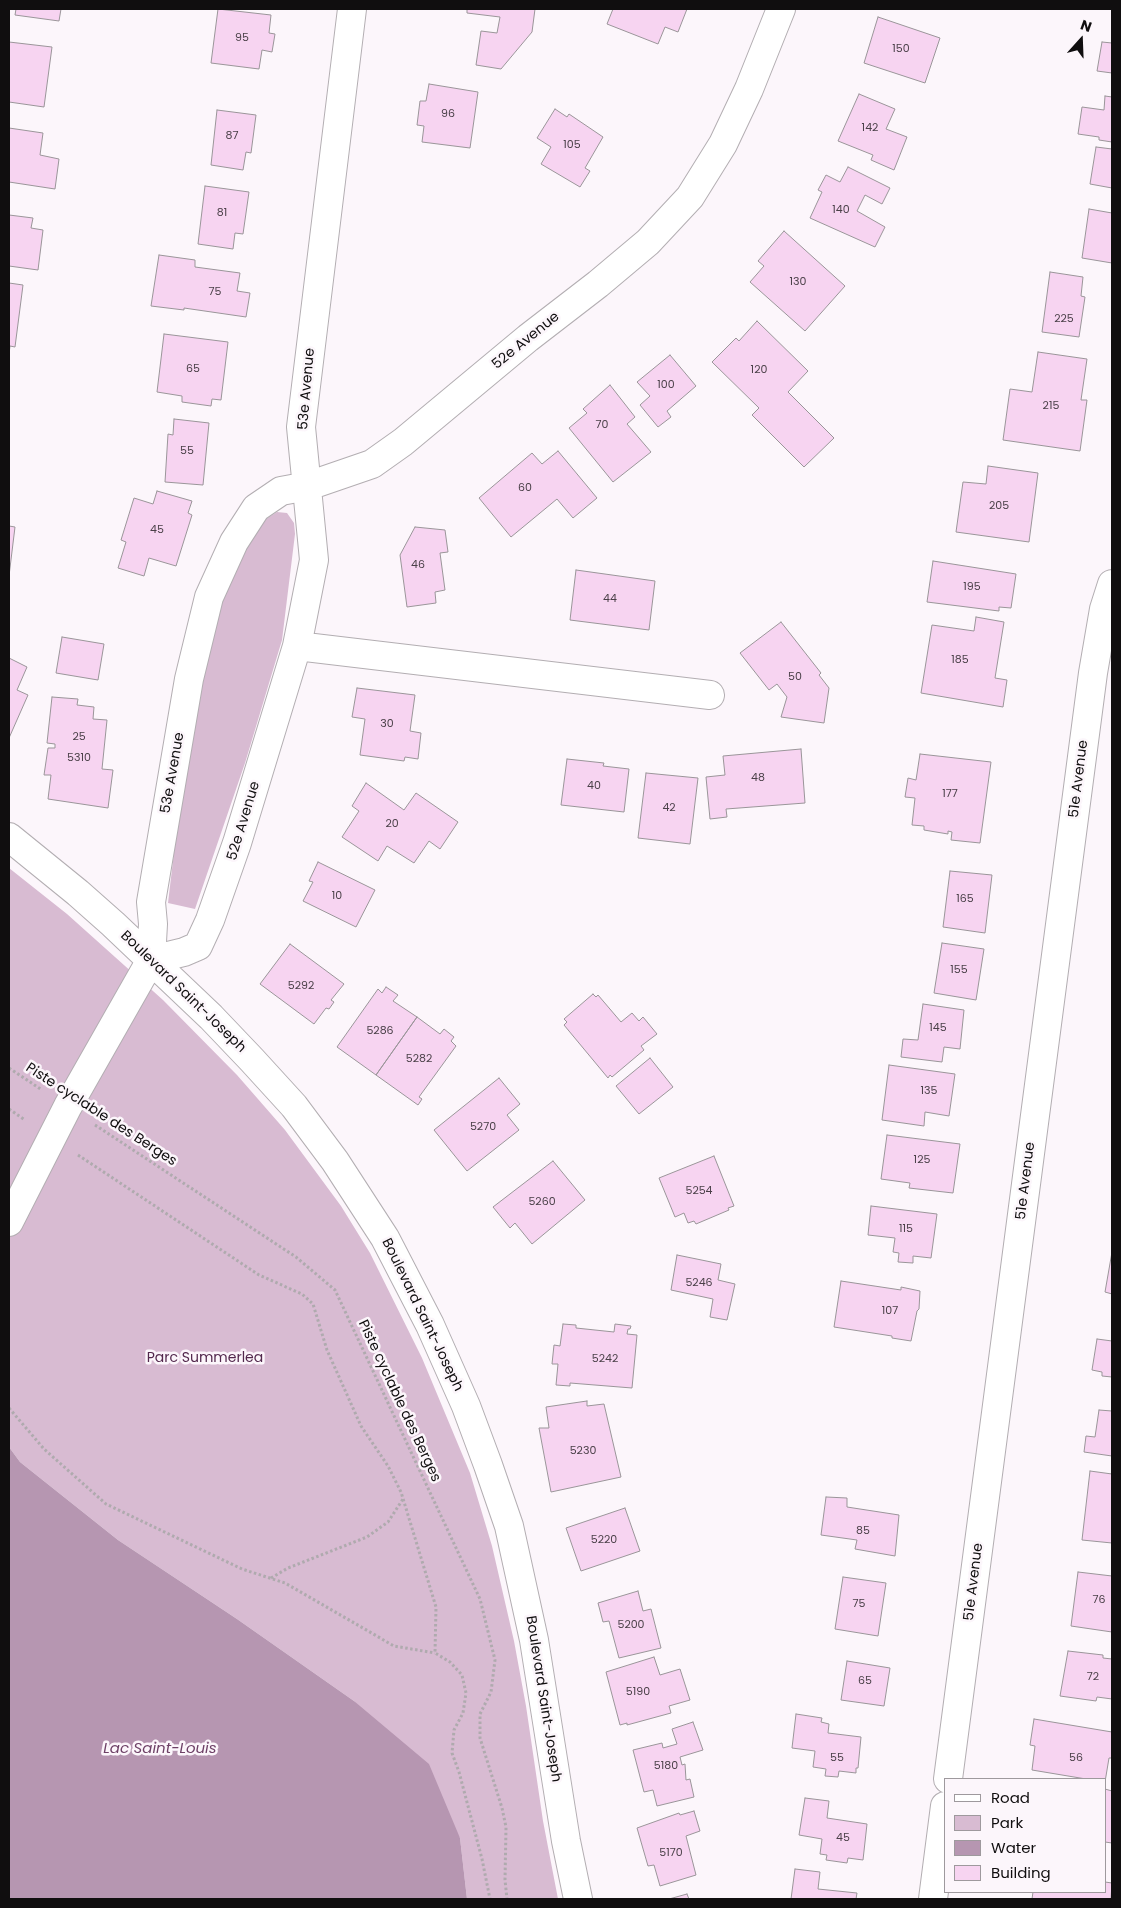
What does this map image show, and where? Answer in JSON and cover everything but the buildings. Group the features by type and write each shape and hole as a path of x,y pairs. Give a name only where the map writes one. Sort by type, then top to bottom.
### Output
{"street":[{"name":"53e Avenue","path":"151,960 153,924 151,902 189,679 209,597 234,542 256,508 281,491 308,486 301,427 352,9"},
{"name":"52e Avenue","path":"151,960 184,952 198,946 210,920 237,843 297,646 314,560 308,486 372,464 403,442 528,338 598,284 648,242 690,197 723,144 749,89 781,9"},
{"name":"51e Avenue","path":"948,1778 1091,683 1104,609 1112,584"},
{"path":"297,646 710,695"},
{"name":"Boulevard Saint-Joseph","path":"9,837 78,893 211,1017 294,1106 335,1161 385,1238 430,1325 466,1406 509,1526 534,1640 566,1841 578,1899"},
{"path":"9,1222 51,1137 151,960"},
{"path":"933,1899 944,1814"}],"path":[{"name":"Piste cyclable des Berges","path":"9,1068 296,1257 335,1290 480,1599 495,1660 491,1692 480,1714 480,1738 506,1827 505,1880 507,1899"},
{"path":"9,1109 259,1275 302,1294 313,1304 327,1350 361,1426 388,1466 403,1498 436,1607 436,1653"},
{"path":"9,1408 44,1449 106,1504 242,1569 285,1583 394,1646 436,1653 450,1662 462,1676 466,1693 463,1713 454,1730 452,1753 459,1772 482,1859 490,1899"},
{"path":"271,1578 288,1568 367,1537 388,1522 403,1498"}],"green space":[{"path":"277,512 287,513 294,523 295,534 282,640 245,763 195,909 168,903 190,718 221,601 247,546 266,519"},
{"name":"Parc Summerlea","path":"9,868 67,914 163,1000 237,1075 285,1130 341,1206 370,1253 422,1358 470,1473 492,1546 514,1641 526,1706 543,1821 558,1899 467,1899 460,1838 354,1701 237,1619 118,1540 20,1462 9,1447"}],"water":[{"name":"Lac Saint-Louis","path":"9,1447 20,1462 118,1540 237,1619 354,1701 429,1764 460,1838 467,1899 9,1899"}]}
